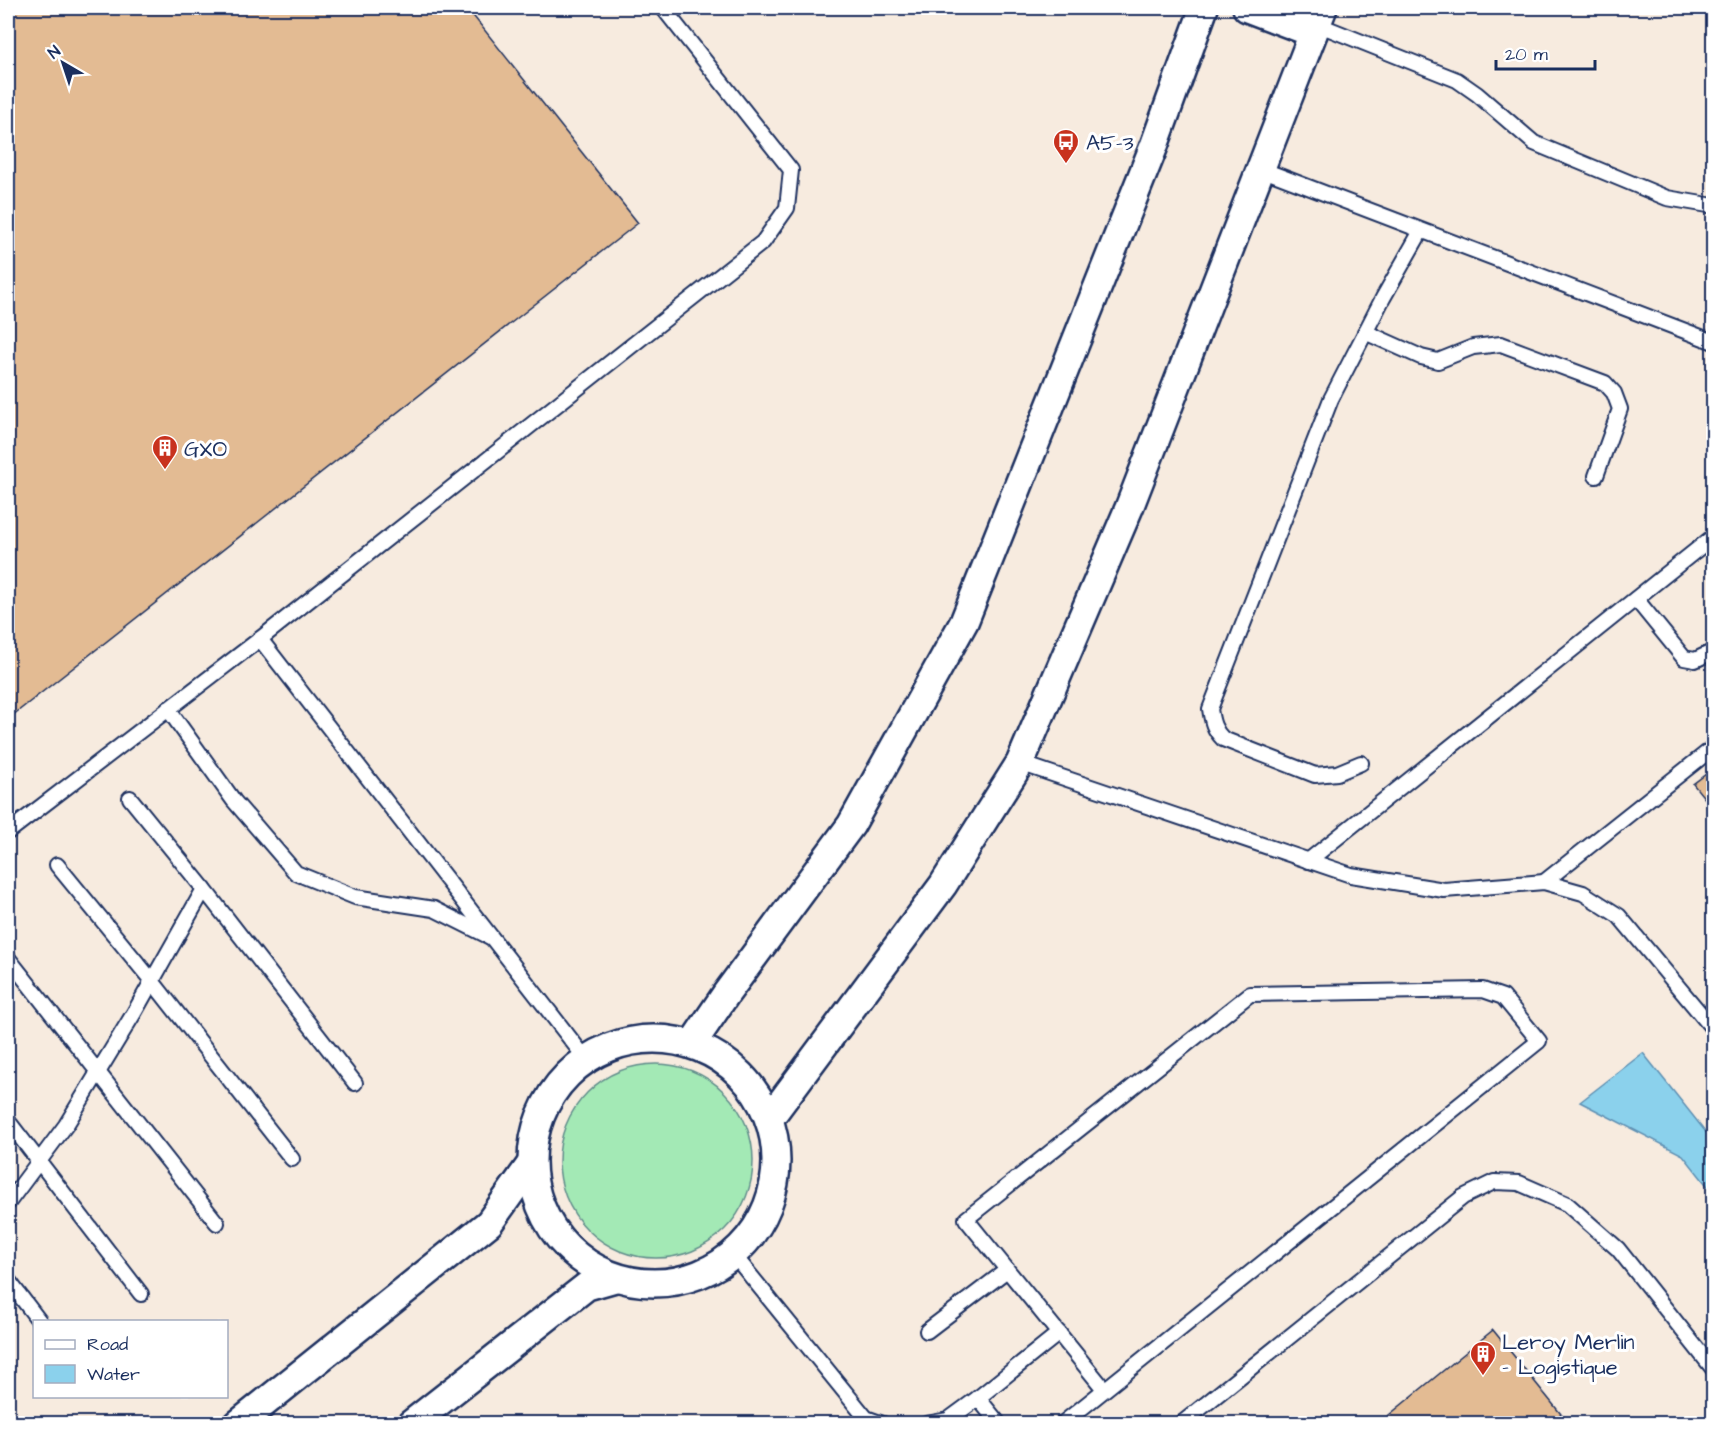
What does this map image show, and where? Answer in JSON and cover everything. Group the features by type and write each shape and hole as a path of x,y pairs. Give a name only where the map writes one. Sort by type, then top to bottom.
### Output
{"street":[{"path":"692,1044 726,994 851,825 964,622 1154,146 1204,8"},
{"path":"769,1119 943,885 1020,763 1124,519 1262,170 1318,21 1247,8"},
{"path":"656,1039 692,1044 725,1061 751,1086 769,1119 776,1155 772,1192 758,1226 733,1254 707,1272 678,1281 646,1283 615,1278 582,1261 555,1234 538,1201 531,1164 537,1123 556,1087 586,1059 620,1043 656,1039"},
{"path":"238,1424 489,1223 531,1164"},
{"path":"411,1424 587,1286 615,1278"}],"lane":[{"path":"8,832 260,639 763,242 787,208 791,170 663,8"},
{"path":"1318,21 1457,80 1477,94 1534,143 1667,198 1713,206"},
{"path":"1262,170 1713,342"},
{"path":"1360,763 1337,773 1315,775 1223,740 1216,732 1210,709 1331,399 1421,231"},
{"path":"1365,332 1421,357 1438,361 1473,348 1501,344 1605,383 1614,393 1620,409 1596,476"},
{"path":"1308,861 1713,536"},
{"path":"1636,599 1684,658 1695,660 1713,651"},
{"path":"260,639 586,1059"},
{"path":"168,709 234,801 296,873 355,897 434,909 494,940"},
{"path":"1544,882 1713,747"},
{"path":"1020,763 1351,875 1444,890 1544,882 1583,893 1619,916 1713,1030"},
{"path":"130,798 356,1083"},
{"path":"57,865 292,1159"},
{"path":"8,1203 66,1125 204,890"},
{"path":"8,958 217,1223"},
{"path":"1062,1424 1539,1041 1503,997 1483,990 1250,994 966,1219 1104,1389"},
{"path":"8,1121 141,1294"},
{"path":"1181,1424 1462,1197 1494,1182 1519,1183 1567,1204 1618,1249 1713,1370"},
{"path":"733,1254 866,1418 883,1424"},
{"path":"927,1331 1007,1270"},
{"path":"8,1280 38,1320"},
{"path":"926,1424 948,1420 1059,1333"},
{"path":"978,1398 999,1424"}],"shaded area":[{"path":"8,8 1713,8 1713,1423 8,1423"}],"green space":[{"path":"666,1064 702,1075 725,1092 737,1107 746,1124 752,1142 752,1180 746,1198 737,1215 725,1230 710,1242 693,1251 675,1257 646,1258 610,1247 581,1223 570,1207 560,1180 559,1151 570,1115 594,1086 610,1075 637,1065"}],"water":[{"path":"1643,1053 1713,1141 1713,1193 1683,1155 1580,1102"}],"building":[{"name":"GXO","path":"8,8 467,8 638,223 8,719"},
{"path":"1714,768 1714,810 1693,784"},
{"name":"Leroy Merlin - Logistique","path":"1493,1330 1569,1424 1378,1424"}],"place":[{"name":"A5-3","path":"1066,165"},
{"name":"GXO","path":"165,471"},
{"name":"Leroy Merlin - Logistique","path":"1483,1377"}]}
